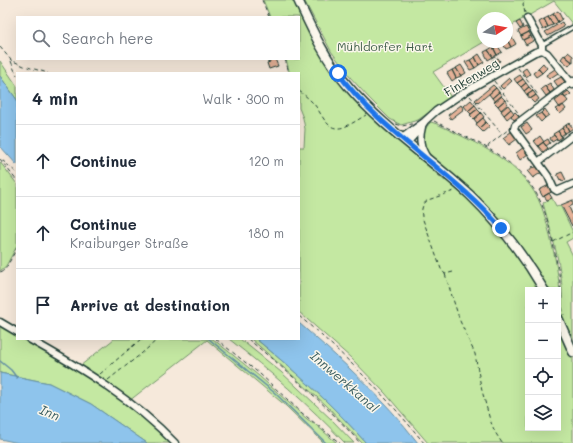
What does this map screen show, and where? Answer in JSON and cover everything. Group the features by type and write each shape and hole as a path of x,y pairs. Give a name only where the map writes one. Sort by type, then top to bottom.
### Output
{"main road":[{"path":"298,0 316,37 347,85 371,112 461,187 496,222 517,247 542,287"},
{"path":"561,317 573,352"}],"street":[{"path":"527,18 542,47 572,83 523,119 514,127 514,129 548,176 554,189 557,191 573,184"},
{"name":"Finkenweg","path":"405,140 416,127 441,108 542,47"},
{"path":"425,121 420,134 421,146 428,159"},
{"path":"538,162 573,135"},
{"path":"0,322 16,331"},
{"path":"31,340 102,383 157,426 175,443"}],"lane":[{"path":"542,47 573,27"}],"path":[{"path":"262,0 269,16"},
{"path":"525,0 523,7 527,18"},
{"path":"0,46 11,60 16,73"},
{"path":"11,60 24,66 45,72"},
{"path":"285,60 288,69 287,72"},
{"path":"517,62 519,70 538,95"},
{"path":"491,77 523,119"},
{"path":"300,92 311,101 325,122 335,128 345,127 371,112"},
{"path":"466,92 502,134"},
{"path":"425,121 488,148 499,154 517,168 542,204 552,242 561,287"},
{"path":"395,123 402,126 413,123"},
{"path":"488,148 489,144 512,126 514,127"},
{"path":"0,159 16,172"},
{"path":"0,159 16,180"},
{"path":"461,187 425,202 421,210 422,217 440,269 445,274 460,321 475,354 481,387 490,420 502,443"},
{"path":"552,242 573,232"},
{"path":"0,272 5,270 16,250"},
{"path":"445,274 453,272"},
{"path":"561,288 561,304"},
{"path":"300,317 348,361 424,443"},
{"path":"95,379 140,340"},
{"path":"102,383 115,375 157,340"},
{"path":"217,340 260,374 302,413 340,443"},
{"path":"249,340 330,411 360,443"}],"green space":[{"path":"263,0 295,0 343,85 356,101 371,117 445,181 451,173 429,154 424,148 422,141 426,127 431,122 468,139 498,156 512,166 524,178 534,192 546,220 555,258 559,287 525,287 525,431 561,431 562,282 554,242 543,203 552,198 556,206 560,205 573,232 573,238 566,242 573,256 573,443 428,443 385,393 351,358 300,313 300,147 304,147 305,129 300,110 300,72 288,72 286,60 300,60 300,16 270,16"},
{"name":"Mühldorfer Hart","path":"304,0 573,0 573,25 554,1 513,25 513,12 477,12 477,46 433,72 451,97 418,120 401,125 390,119 368,97 350,77 331,51"},
{"path":"0,61 16,85 16,99 0,76"},
{"path":"0,162 16,183 16,248 6,266 0,271"},
{"path":"0,325 16,334 16,340 27,340 91,378 149,421 173,443 147,443 91,404 49,383 0,373"},
{"path":"113,340 207,340 129,401 80,366"},
{"path":"207,340 214,340 337,443 324,443 286,406"},
{"path":"230,340 241,340 281,372 354,443 345,443 317,415 259,363"},
{"path":"252,340 257,340 299,376 340,415 366,443 362,443 326,405"}],"water":[{"path":"0,76 16,99 16,164 0,146"},
{"name":"Innwerkkanal","path":"300,324 346,365 391,410 418,443 366,443 340,415 285,363 257,340 300,340"},
{"name":"Inn","path":"0,373 49,383 91,404 147,443 19,443 0,439"}],"building":[{"path":"558,11 562,19 558,22 553,14"},
{"path":"553,14 558,22 553,25 548,17"},
{"path":"548,17 553,25 548,27 544,19"},
{"path":"544,19 548,27 543,30 539,22"},
{"path":"520,21 523,27 520,29 516,23"},
{"path":"562,22 564,27 548,36 545,32"},
{"path":"526,27 529,32 521,36 518,31"},
{"path":"529,32 531,36 523,40 521,36"},
{"path":"531,36 533,41 526,45 523,40"},
{"path":"513,39 516,44 513,46"},
{"path":"494,48 499,48 502,52 497,55"},
{"path":"494,48 497,55 493,57 488,50"},
{"path":"488,50 493,57 488,60 484,52"},
{"path":"568,52 573,56 573,62 565,56"},
{"path":"479,54 484,62 479,65 475,57"},
{"path":"564,55 572,62 569,66 561,59"},
{"path":"475,57 479,65 475,68 470,60"},
{"path":"498,58 500,61 494,64 492,61"},
{"path":"269,60 275,60 278,66 269,69 267,63 270,62"},
{"path":"470,60 475,68 470,70 465,62"},
{"path":"543,63 547,68 542,73 538,68"},
{"path":"461,65 466,73 461,76 456,68"},
{"path":"456,68 461,76 456,78 452,70"},
{"path":"526,68 530,74 526,77 522,71"},
{"path":"538,69 542,73 536,77 533,73"},
{"path":"555,69 558,73 549,79 546,75"},
{"path":"452,70 456,78 452,81 447,73"},
{"path":"520,75 523,79 517,83 514,79"},
{"path":"561,77 566,83 559,88 554,81"},
{"path":"509,78 512,81 503,89 500,86"},
{"path":"523,79 526,83 521,87 517,83"},
{"path":"526,83 529,87 524,91 521,87"},
{"path":"550,83 554,90 550,93 545,86"},
{"path":"493,85 496,88 478,103 475,100"},
{"path":"545,86 550,93 546,96 541,89"},
{"path":"529,87 533,91 527,95 524,91"},
{"path":"496,88 499,92 492,98 489,94"},
{"path":"533,91 536,95 530,99 527,95"},
{"path":"568,91 571,94 565,98 563,95"},
{"path":"499,92 502,96 495,102 492,98"},
{"path":"536,95 539,99 534,103 530,99"},
{"path":"563,95 568,101 560,108 555,101"},
{"path":"501,96 505,100 498,106 494,102"},
{"path":"471,100 475,105 468,111 464,106"},
{"path":"505,100 508,104 501,110 498,106"},
{"path":"461,105 464,109 451,119 448,115"},
{"path":"475,105 478,109 471,114 468,111"},
{"path":"508,105 511,109 504,115 501,111"},
{"path":"563,105 566,109 560,114 555,109"},
{"path":"477,109 481,113 474,119 470,115"},
{"path":"511,109 514,113 507,119 504,115"},
{"path":"545,109 549,115 545,118 541,113"},
{"path":"515,112 519,116 514,120 511,116"},
{"path":"481,113 484,117 477,123 474,119"},
{"path":"541,113 545,118 541,122 536,116"},
{"path":"483,118 486,122 479,128 476,124"},
{"path":"486,122 490,126 483,132 479,128"},
{"path":"527,123 532,130 526,134 521,127"},
{"path":"569,123 573,128 569,131 566,125"},
{"path":"566,125 569,131 565,133 562,128"},
{"path":"562,128 565,133 561,136 558,131"},
{"path":"512,131 517,139 509,145 503,138"},
{"path":"558,131 562,137 558,140 553,134"},
{"path":"554,135 557,139 552,142 550,138"},
{"path":"540,136 544,142 538,146 534,141"},
{"path":"548,139 550,143 546,146 543,142"},
{"path":"543,142 548,148 543,152 538,146"},
{"path":"524,147 528,154 520,160 516,153"},
{"path":"533,166 534,168 537,166 542,172 533,178 528,172"},
{"path":"562,172 566,180 562,181 557,174"},
{"path":"549,185 553,191 543,197 539,190"},
{"path":"549,193 552,198 547,200 544,196"},
{"path":"573,200 573,205 569,207 573,216 572,226 561,205"}],"waterway":[{"path":"210,340 276,394 326,443"},
{"path":"0,361 11,370 17,378"}],"route":[{"path":"338,73 371,112 452,179 482,207 501,228"}]}
